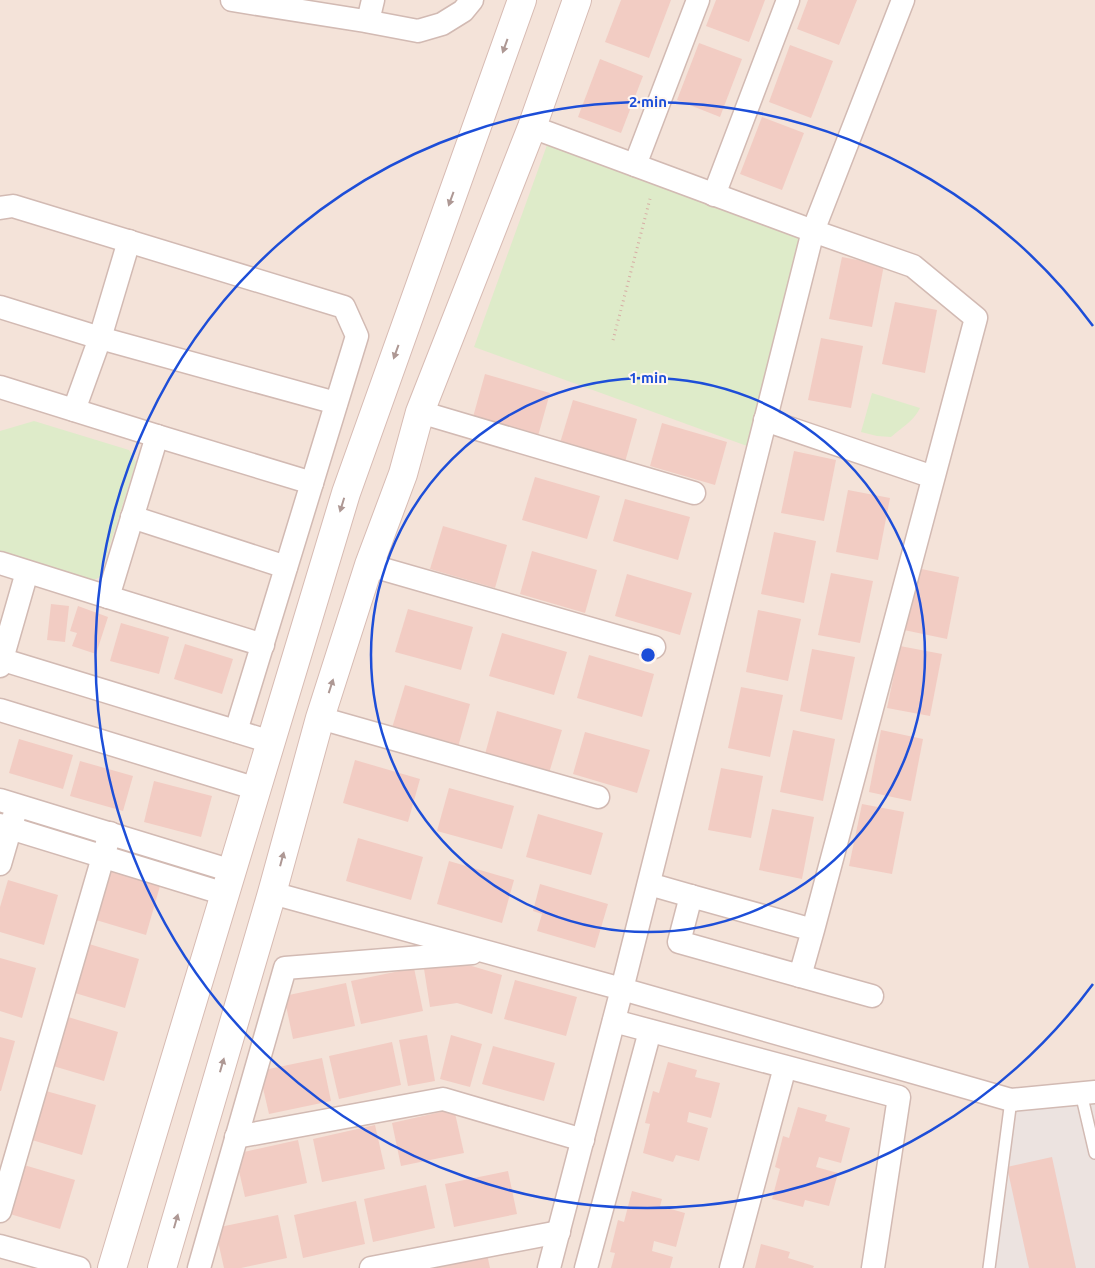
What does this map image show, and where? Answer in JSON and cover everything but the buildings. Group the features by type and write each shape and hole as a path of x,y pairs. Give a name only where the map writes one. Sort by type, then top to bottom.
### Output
{"main road":[{"path":"112,1268 346,493 522,0"},
{"path":"162,1268 272,893 320,718 369,565 402,474 420,412 532,127 577,0"}],"street":[{"path":"241,1 370,11 418,31 442,24 463,11 472,0"},
{"path":"635,165 698,0"},
{"path":"714,195 788,0"},
{"path":"549,1268 649,884 813,231 903,0"},
{"path":"532,127 714,195 913,266 976,318 800,976"},
{"path":"0,208 13,206 344,307 357,336 236,731"},
{"path":"74,410 100,338 129,241"},
{"path":"0,307 100,338 336,403"},
{"path":"0,387 312,483"},
{"path":"420,412 694,493"},
{"path":"765,420 934,477"},
{"path":"108,597 157,436"},
{"path":"132,517 286,567"},
{"path":"0,563 263,645"},
{"path":"369,565 654,647"},
{"path":"27,572 1,661 271,742"},
{"path":"0,710 257,789"},
{"path":"320,718 598,797"},
{"path":"0,864 9,803 110,834 228,882"},
{"path":"5,827 103,857 228,882"},
{"path":"0,1211 110,834"},
{"path":"649,884 813,930"},
{"path":"272,893 622,989 1011,1100 1088,1092"},
{"path":"692,896 679,942 872,996"},
{"path":"199,1268 285,968 488,952"},
{"path":"614,1021 898,1097 873,1268"},
{"path":"586,1268 650,1031"},
{"path":"731,1268 785,1067"},
{"path":"236,1138 443,1099 583,1140"},
{"path":"370,1268 559,1232"},
{"path":"0,1246 79,1268"}],"lane":[{"path":"1088,1092 1095,1153"},
{"path":"989,1268 1011,1100"}],"path":[{"path":"613,340 657,173"}],"shaded area":[{"path":"0,0 1095,0 1095,1268 0,1268"},
{"path":"1095,1092 1095,1268 989,1268 1011,1100"}],"green space":[{"path":"547,145 802,235 747,446 474,347"},
{"path":"872,393 920,408 911,421 891,437 861,432"},
{"path":"34,421 129,450 136,462 100,577 90,582 0,554 0,431"}]}
